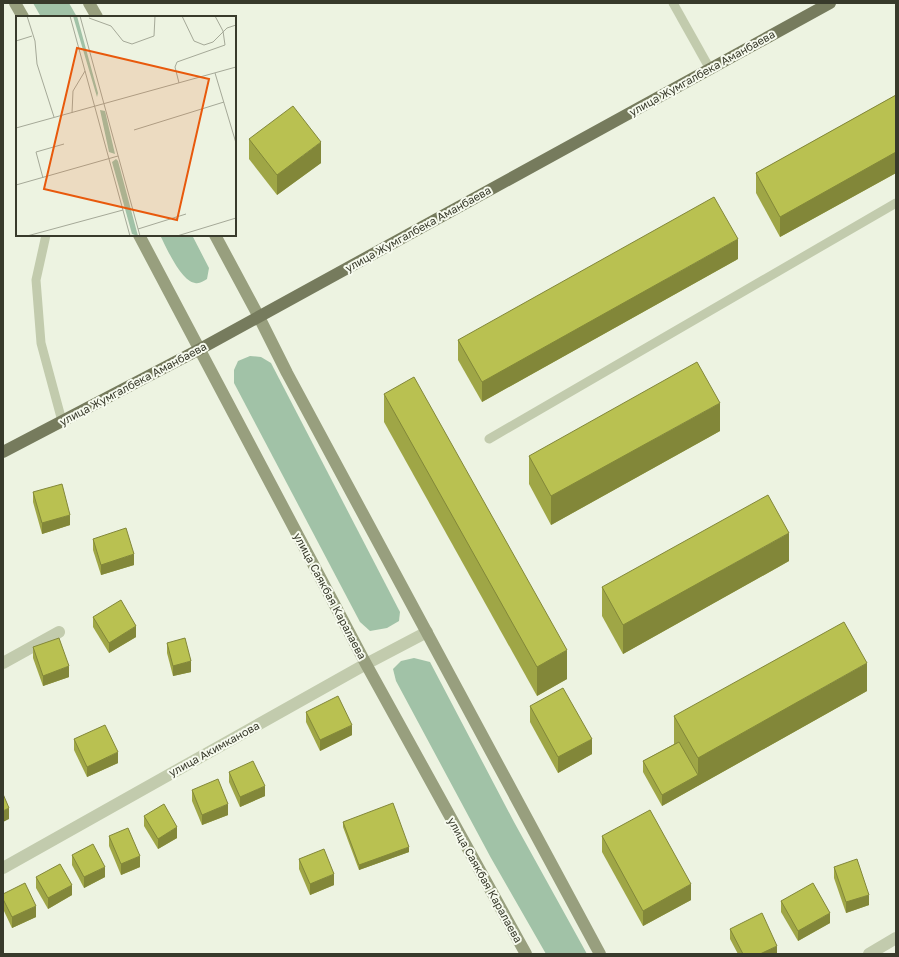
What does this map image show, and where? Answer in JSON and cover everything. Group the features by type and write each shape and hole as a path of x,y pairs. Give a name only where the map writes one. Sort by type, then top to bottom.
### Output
{"main road":[{"name":"улица Жумгалбека Аманбаева","path":"3,452 259,317 830,3"}],"street":[{"path":"15,3 22,16"},
{"path":"90,3 96,16"},
{"name":"улица Саякбая Каралаева","path":"140,236 366,664 526,954"},
{"path":"216,236 287,373 600,954"},
{"path":"3,663 58,632"},
{"name":"улица Акимканова","path":"3,868 366,664 427,632"},
{"path":"869,954 896,938"}],"lane":[{"path":"673,3 710,69"},
{"path":"489,439 896,203"},
{"path":"46,236 36,280 41,343 62,421"}],"green space":[{"path":"33,3 69,3 76,16 40,16"},
{"path":"160,236 193,236 209,268 207,279 200,283 190,281 179,270"},
{"path":"250,356 261,357 271,363 400,612 399,621 387,628 370,631 360,622 234,383 234,370 238,361"},
{"path":"414,658 430,662 514,822 587,954 546,954 491,858 396,681 393,669 401,661"}],"building":[{"path":"896,95 896,152 780,217 756,173"},
{"path":"293,106 321,142 277,175 249,139"},
{"path":"714,197 738,239 482,382 458,340"},
{"path":"697,362 720,403 551,496 529,456"},
{"path":"414,377 567,650 537,667 384,394"},
{"path":"62,484 70,515 42,523 33,492"},
{"path":"768,495 789,533 623,625 602,587"},
{"path":"126,528 134,554 101,565 93,539"},
{"path":"121,600 136,626 109,643 93,617"},
{"path":"844,622 867,663 698,758 674,716"},
{"path":"59,638 69,666 43,676 33,647"},
{"path":"185,638 191,661 173,666 167,643"},
{"path":"563,688 592,739 558,757 530,706"},
{"path":"338,696 352,725 320,740 306,712"},
{"path":"105,725 118,752 87,767 74,739"},
{"path":"679,742 698,775 662,795 643,761"},
{"path":"253,761 265,786 240,797 229,772"},
{"path":"218,779 228,804 202,815 192,790"},
{"path":"3,794 9,808 3,811"},
{"path":"393,803 409,847 359,865 343,822"},
{"path":"164,804 177,827 158,839 144,816"},
{"path":"650,810 691,884 643,911 602,836"},
{"path":"128,828 140,856 121,864 109,836"},
{"path":"93,844 105,867 84,877 72,855"},
{"path":"324,849 334,874 310,884 299,859"},
{"path":"857,859 869,895 846,902 834,867"},
{"path":"60,864 72,885 48,898 36,877"},
{"path":"25,883 36,906 12,917 3,899 3,894"},
{"path":"813,883 830,913 798,931 781,901"},
{"path":"762,913 777,946 760,954 743,954 730,929"}]}
